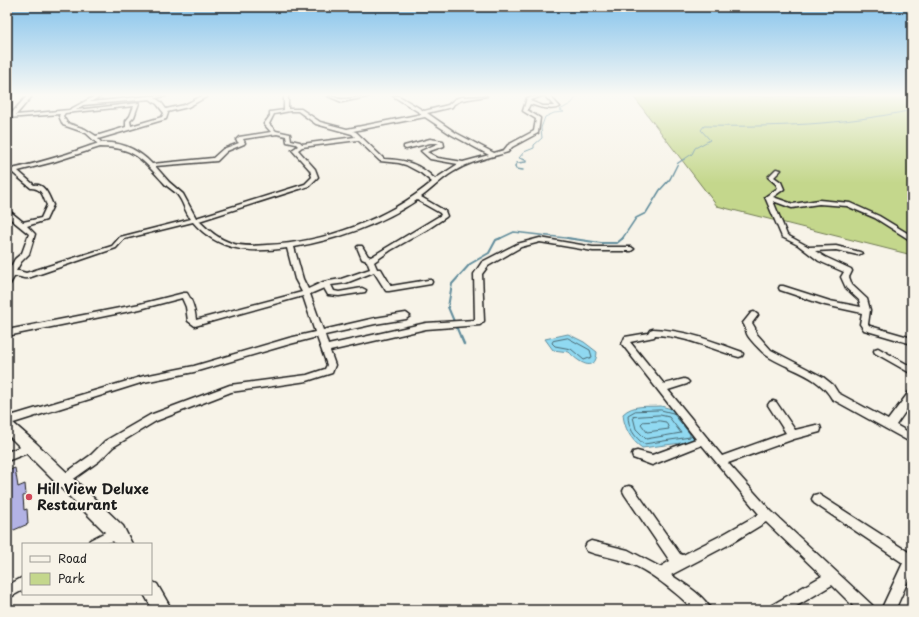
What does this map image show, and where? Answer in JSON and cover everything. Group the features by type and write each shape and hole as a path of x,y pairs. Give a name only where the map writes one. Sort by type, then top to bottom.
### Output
{"highway":[{"path":"7,426 31,447 121,538"},
{"path":"152,592 163,610"}],"street":[{"path":"67,125 87,131 96,138 100,145"},
{"path":"124,130 129,128 129,125"},
{"path":"96,138 141,125"},
{"path":"267,125 276,133"},
{"path":"324,125 354,133 382,160 405,163 427,175 435,182"},
{"path":"346,131 374,125"},
{"path":"440,125 454,134 494,155"},
{"path":"7,172 100,145 117,147 138,153 153,165 168,184 181,195 184,204 195,220 217,238 231,246 268,247 317,240 384,218 417,197 435,182 462,164 506,151 510,146 536,132 537,125"},
{"path":"153,165 215,160 229,147 242,143 239,140 241,138 276,133 288,135 289,141 298,143 300,146"},
{"path":"8,278 18,273 25,276 114,247 119,244 122,238 195,220 307,184 315,177 313,170 295,150 300,146 359,138"},
{"path":"406,147 430,141 441,142 442,145 424,152 441,161 462,164"},
{"path":"768,197 781,189 779,183 771,177 778,170"},
{"path":"14,171 33,186 38,186 42,189 50,205 44,219 21,225"},
{"path":"417,197 443,212 444,216 431,226 401,240 370,262 374,270 378,271 389,289 428,282"},
{"path":"768,197 792,206 819,202 848,204 877,217 912,239"},
{"path":"768,197 784,236 822,259 848,271 845,277 849,286 863,298 866,311 864,324 867,328 912,341"},
{"path":"7,206 9,214 32,234 25,254 18,261 8,278"},
{"path":"325,349 426,326 477,323 480,321 478,274 485,264 519,245 540,240 593,249 631,249"},
{"path":"64,480 95,458 109,444 153,418 230,389 307,378 329,371 331,365 306,293 299,280 290,245"},
{"path":"360,248 365,257 372,260"},
{"path":"807,249 836,248 858,253"},
{"path":"7,333 42,325 100,316 184,295 187,298 192,312 192,321 195,323 306,293 326,284 343,281 374,270"},
{"path":"326,284 331,293 340,294 362,290"},
{"path":"783,288 828,303 866,311"},
{"path":"754,315 747,323 751,328 751,333 762,347 825,382 835,396 849,405 912,439"},
{"path":"7,421 144,379 194,369 319,334 375,321 406,316"},
{"path":"739,354 688,335 672,332 653,332 651,335 628,339 626,344 720,461 767,515 867,610"},
{"path":"878,351 912,371"},
{"path":"662,388 684,382"},
{"path":"889,426 912,395"},
{"path":"773,405 793,435"},
{"path":"720,461 793,435 816,429"},
{"path":"638,455 652,460 704,440"},
{"path":"7,457 31,447"},
{"path":"629,491 676,559 683,561"},
{"path":"818,499 911,560 888,610"},
{"path":"660,574 746,529 767,515"},
{"path":"98,543 121,538"},
{"path":"591,547 628,556 660,574 698,602 704,610"},
{"path":"779,610 833,577"},
{"path":"7,593 22,584"}],"green space":[{"path":"655,125 912,125 912,255 717,206"}],"water":[{"path":"568,334 584,342 597,352 596,359 593,363 586,364 581,362 569,352 553,350 545,339"},
{"path":"661,406 675,410 695,434 693,439 689,442 642,448 629,433 623,414 636,407"}],"building":[{"path":"15,468 18,487 25,484 26,495 23,496 24,510 27,509 28,524 7,533 7,471"}],"waterway":[{"path":"522,159 519,158 524,152 534,148 534,145 542,138 542,125"},
{"path":"683,160 692,154 695,148 710,140 701,130 704,126 787,125"},
{"path":"522,159 526,160 526,162 517,163 515,166 516,169 523,170"},
{"path":"622,239 636,218 646,213 660,190 670,179 678,163 684,159"},
{"path":"499,239 514,232 573,239"},
{"path":"461,338 448,307 452,284 470,264 489,253 496,240 501,238"},
{"path":"567,238 573,239"},
{"path":"573,239 601,243 617,243 622,239"},
{"path":"461,337 464,344"}],"place":[{"name":"Hill View Deluxe Restaurant","path":"29,497"}]}
